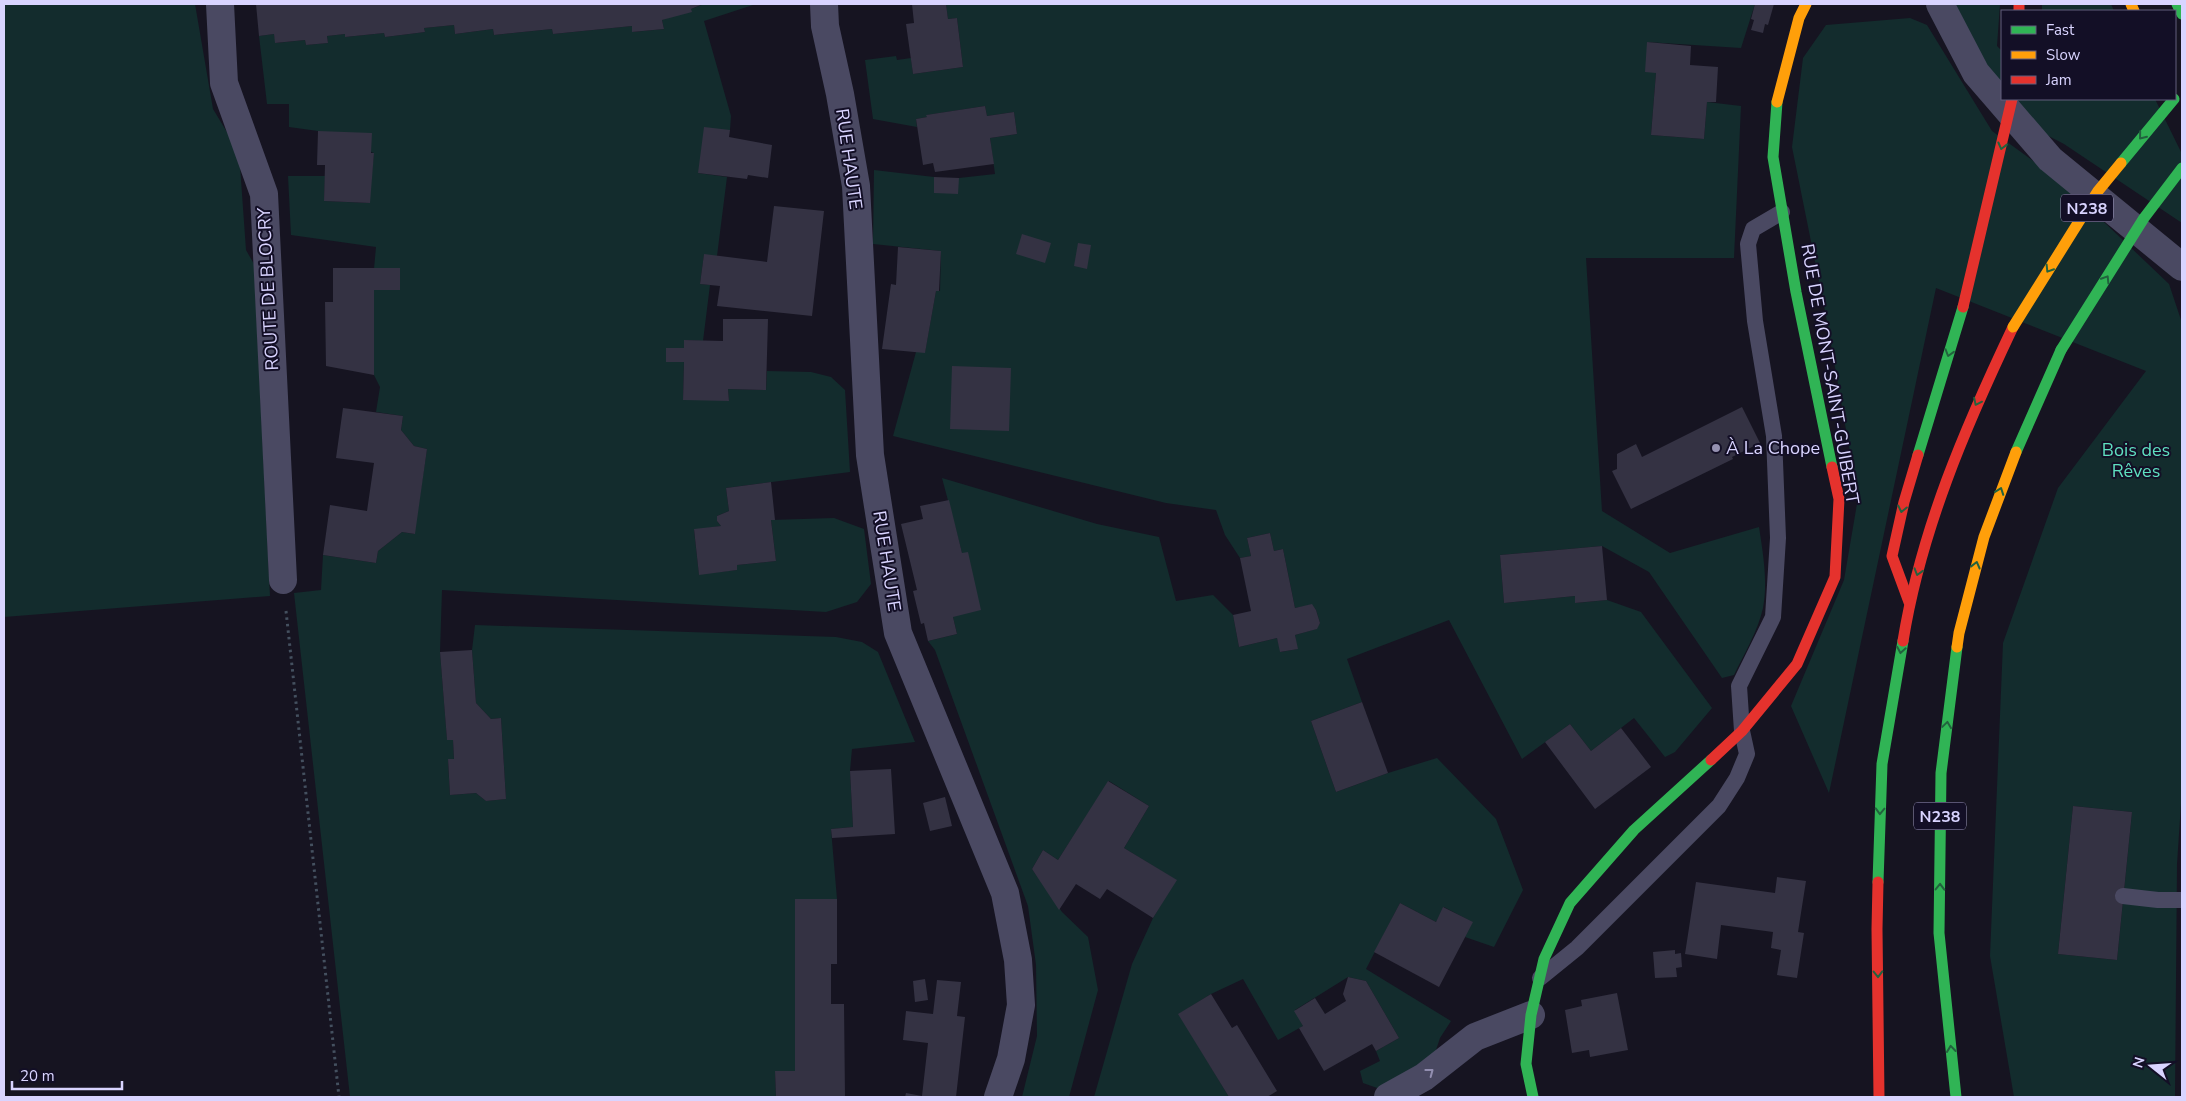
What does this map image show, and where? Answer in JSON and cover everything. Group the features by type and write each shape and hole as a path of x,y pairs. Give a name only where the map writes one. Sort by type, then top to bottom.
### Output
{"main road":[{"name":"RUE DE MONT-SAINT-GUIBERT","path":"1533,1097 1526,1064 1531,1015 1544,959 1570,903 1634,830 1742,731 1797,664 1835,577 1839,499 1796,292 1773,157 1777,102 1799,18 1806,4"},
{"path":"2177,4 2182,14"},
{"path":"2176,95 2182,108"},
{"path":"1909,602 1892,556 1904,502 1963,307 2012,100"},
{"name":"N238","path":"1879,1097 1877,929 1882,764 1909,602 1944,484 1971,416 2013,327 2098,191 2172,100"},
{"name":"N238","path":"1956,1097 1939,933 1941,773 1959,633 1984,537 1999,493 2061,350 2144,218 2182,168"}],"street":[{"name":"ROUTE DE BLOCRY","path":"220,4 224,83 264,194 283,580"},
{"name":"RUE HAUTE","path":"824,4 825,26 840,94 856,186 870,454 898,633 1005,893 1018,960 1021,1005 1011,1060 998,1097"},
{"path":"1940,4 1976,73 2050,159 2182,266"},
{"path":"1388,1097 1424,1077 1475,1037 1531,1015"}],"lane":[{"path":"1540,978 1577,948 1719,806 1737,778 1747,754 1742,731 1739,686 1773,617 1778,538 1774,436 1755,321 1748,244 1753,229 1782,212"},
{"path":"2123,896 2158,900 2182,900"}],"path":[{"path":"283,580 339,1097"}],"green space":[{"path":"4,4 195,4 213,109 239,152 246,250 254,264 270,596 4,617"},
{"path":"704,4 756,4 704,21 731,116 730,130 698,173 727,177 717,256 704,255 700,284 710,285 703,341 685,340 684,348 666,348 666,361 684,362 683,400 729,400 728,389 766,390 767,371 811,372 831,377 845,390 850,472 726,488 729,511 717,516 717,521 721,526 694,530 699,574 737,570 737,565 776,561 771,520 834,518 864,529 871,584 857,602 826,612 442,590 440,652 447,739 453,740 454,759 448,760 450,795 476,793 486,801 506,799 501,718 491,719 476,703 472,650 475,625 836,637 862,642 878,652 915,742 852,749 850,771 853,827 831,829 837,899 795,1071 775,1071 776,1097 350,1097 294,593 321,590 323,555 376,563 378,551 402,532 414,534 427,449 414,446 401,430 403,416 376,412 380,387 374,375 374,290 400,290 400,268 374,269 376,247 291,235 288,176 325,176 324,201 369,203 374,153 318,131 289,127 289,104 267,104 259,36 274,34 276,43 305,40 306,45 328,43 327,36 345,34 345,37 384,33 385,37 425,32 424,28 454,25 455,34 493,29 494,35 552,29 553,34 632,26 633,32 664,29 662,20"},
{"path":"946,4 1755,4 1741,48 1647,42 1656,73 1651,135 1704,139 1707,102 1741,106 1734,258 1586,258 1602,511 1670,553 1759,527 1765,588 1763,608 1758,625 1734,675 1722,678 1649,572 1602,546 1500,555 1504,603 1575,596 1576,603 1607,600 1641,612 1712,708 1675,752 1665,757 1634,718 1591,751 1570,724 1522,759 1449,620 1347,659 1362,702 1311,721 1336,792 1437,758 1496,819 1523,890 1494,947 1465,937 1472,922 1444,907 1436,922 1400,903 1366,969 1451,1021 1440,1038 1433,1059 1380,1089 1363,1083 1360,1071 1380,1061 1376,1051 1399,1038 1366,981 1348,977 1295,1010 1303,1026 1278,1040 1243,979 1211,994 1179,1014 1229,1097 1094,1097 1132,964 1153,918 1176,880 1124,848 1149,806 1109,781 1058,860 1043,850 1032,869 1062,912 1088,937 1098,990 1069,1097 1022,1097 1037,1036 1036,965 1028,906 935,650 928,641 957,634 953,617 962,553 942,478 1097,524 1159,537 1176,601 1213,595 1233,615 1239,647 1277,638 1281,652 1297,649 1295,635 1316,629 1320,623 1316,610 1312,605 1295,608 1283,549 1274,551 1270,533 1247,538 1251,556 1240,558 1225,535 1216,510 1166,503 893,436 916,352 925,352 936,291 940,291 941,251 873,244 874,170 934,177 934,193 959,178 995,174 990,138 1017,134 1014,112 987,116 985,106 927,115 927,117 916,119 917,127 873,119 865,60 896,56 897,60 911,58 913,74 963,67 957,18 948,19"},
{"path":"1951,4 2000,4 1997,46 2001,50 2001,83 1981,58"},
{"path":"2042,4 2111,4 2114,10 2042,10"},
{"name":"Bois des Rêves","path":"1910,18 1927,25 1992,131 2062,182 2169,284 2182,323 2182,789 2177,864 2175,1097 2014,1097 1990,956 2003,643 2058,488 2146,371 1936,288 1829,793 1791,706 1844,580 1858,498 1826,316 1792,147 1803,58 1826,25","holes":["2073,806 2132,812 2117,960 2058,954"]},
{"path":"2015,100 2155,100 2182,154 2182,223 2064,144 2039,131"}],"building":[{"path":"256,4 703,4 691,9 692,12 662,20 664,29 632,32 632,26 553,34 552,29 494,35 493,29 455,34 454,25 424,28 425,32 385,37 384,33 345,37 345,34 327,36 328,43 306,45 305,40 275,43 274,34 259,36"},
{"path":"912,4 946,4 948,19 957,18 963,67 913,74 906,24 914,23"},
{"path":"1755,4 1774,4 1768,25 1765,24 1763,33 1751,30 1754,20 1751,19"},
{"path":"1647,42 1691,46 1690,65 1718,67 1716,102 1707,102 1704,139 1651,135 1656,73 1645,72"},
{"path":"985,106 987,116 1014,112 1017,134 990,138 994,164 935,172 933,163 923,165 916,119 927,117 926,115"},
{"path":"704,127 730,130 729,137 772,145 768,178 748,175 747,179 698,173"},
{"path":"318,131 372,133 371,153 374,153 370,203 324,201 325,165 317,165"},
{"path":"934,177 959,178 958,194 934,193"},
{"path":"774,206 824,211 812,316 717,306 720,286 700,284 704,254 767,262"},
{"path":"1022,234 1051,243 1045,263 1016,254"},
{"path":"1078,243 1091,245 1087,269 1074,266"},
{"path":"898,247 941,251 939,291 936,291 925,353 882,349 891,284 896,285"},
{"path":"333,268 400,268 400,290 374,290 374,375 326,366 325,302 333,302"},
{"path":"723,319 768,319 766,390 728,389 729,401 683,400 684,362 666,362 666,348 684,348 684,340 723,341"},
{"path":"952,366 1011,368 1009,431 950,429"},
{"path":"1742,407 1760,443 1732,457 1733,459 1631,509 1612,471 1617,469 1617,454 1636,444 1642,457"},
{"path":"343,408 403,416 401,430 414,446 427,449 415,534 402,532 378,551 376,563 323,555 330,505 367,511 374,463 336,458"},
{"path":"771,482 775,520 771,520 776,561 737,565 737,570 699,575 694,529 721,526 717,521 717,516 729,511 726,488"},
{"path":"949,500 962,553 968,552 981,610 953,617 957,634 928,641 924,623 921,624 913,591 917,590 901,524 923,519 920,506"},
{"path":"1270,533 1274,551 1283,549 1295,608 1312,604 1320,623 1317,629 1295,635 1298,649 1280,652 1277,638 1239,647 1233,615 1251,611 1240,558 1251,556 1247,538"},
{"path":"1602,546 1607,600 1575,603 1575,596 1504,603 1500,555"},
{"path":"472,650 476,703 491,719 501,718 506,799 486,801 476,793 450,795 448,759 454,759 453,740 447,740 440,652"},
{"path":"1362,702 1388,773 1336,792 1311,721"},
{"path":"1570,724 1591,751 1621,728 1651,767 1595,809 1545,742"},
{"path":"891,769 895,834 832,838 831,829 853,827 850,771"},
{"path":"1108,781 1149,806 1124,848 1177,880 1153,918 1107,889 1100,899 1076,884 1059,910 1032,869 1043,850 1058,860"},
{"path":"945,797 952,826 930,831 923,803"},
{"path":"2073,806 2132,812 2117,960 2058,954"},
{"path":"1777,877 1806,881 1798,932 1804,933 1797,978 1777,975 1781,950 1771,948 1773,932 1721,925 1717,959 1685,954 1696,882 1775,893"},
{"path":"795,899 837,899 837,964 831,964 831,1004 844,1004 845,1097 776,1097 775,1071 795,1071"},
{"path":"1400,903 1436,922 1443,907 1473,922 1439,987 1374,952"},
{"path":"1675,950 1675,954 1681,953 1682,967 1676,968 1677,977 1655,978 1653,952"},
{"path":"1348,977 1366,981 1399,1038 1376,1051 1372,1044 1324,1071 1299,1028 1303,1026 1294,1011 1315,998 1325,1014 1346,1001 1343,994"},
{"path":"925,979 928,1000 915,1002 913,981"},
{"path":"937,980 961,982 957,1016 965,1017 956,1097 905,1097 906,1093 922,1096 928,1043 903,1040 906,1011 933,1014"},
{"path":"1617,993 1628,1050 1590,1057 1589,1050 1572,1053 1565,1010 1582,1006 1581,1000"},
{"path":"1211,994 1232,1028 1237,1025 1277,1091 1267,1097 1229,1097 1178,1014"}],"traffic: fast":[{"path":"2177,4 2182,14"},
{"path":"2121,163 2173,100"},
{"path":"1777,102 1773,157 1796,292 1832,467"},
{"path":"2061,350 2144,218 2182,168"},
{"path":"1918,455 1963,307"},
{"path":"2016,452 2061,350"},
{"path":"1878,882 1882,764 1903,641"},
{"path":"1956,1097 1939,933 1941,773 1957,647"},
{"path":"1533,1097 1526,1064 1531,1015 1544,959 1570,903 1634,830 1711,760"}],"traffic: slow":[{"path":"1777,102 1799,18 1806,4"},
{"path":"2131,4 2134,10"},
{"path":"2013,327 2098,191 2121,163"},
{"path":"1957,647 1984,537 2016,452"}],"traffic: jam":[{"path":"2019,4 2019,10"},
{"path":"1963,307 2012,100"},
{"path":"1903,641 1921,559 1947,480 1978,403 2013,327"},
{"path":"1909,602 1892,556 1904,502 1918,455"},
{"path":"1711,760 1742,731 1797,664 1835,577 1839,499 1832,467"},
{"path":"1878,882 1879,1097"}],"place":[{"name":"À La Chope","path":"1716,448"}]}
